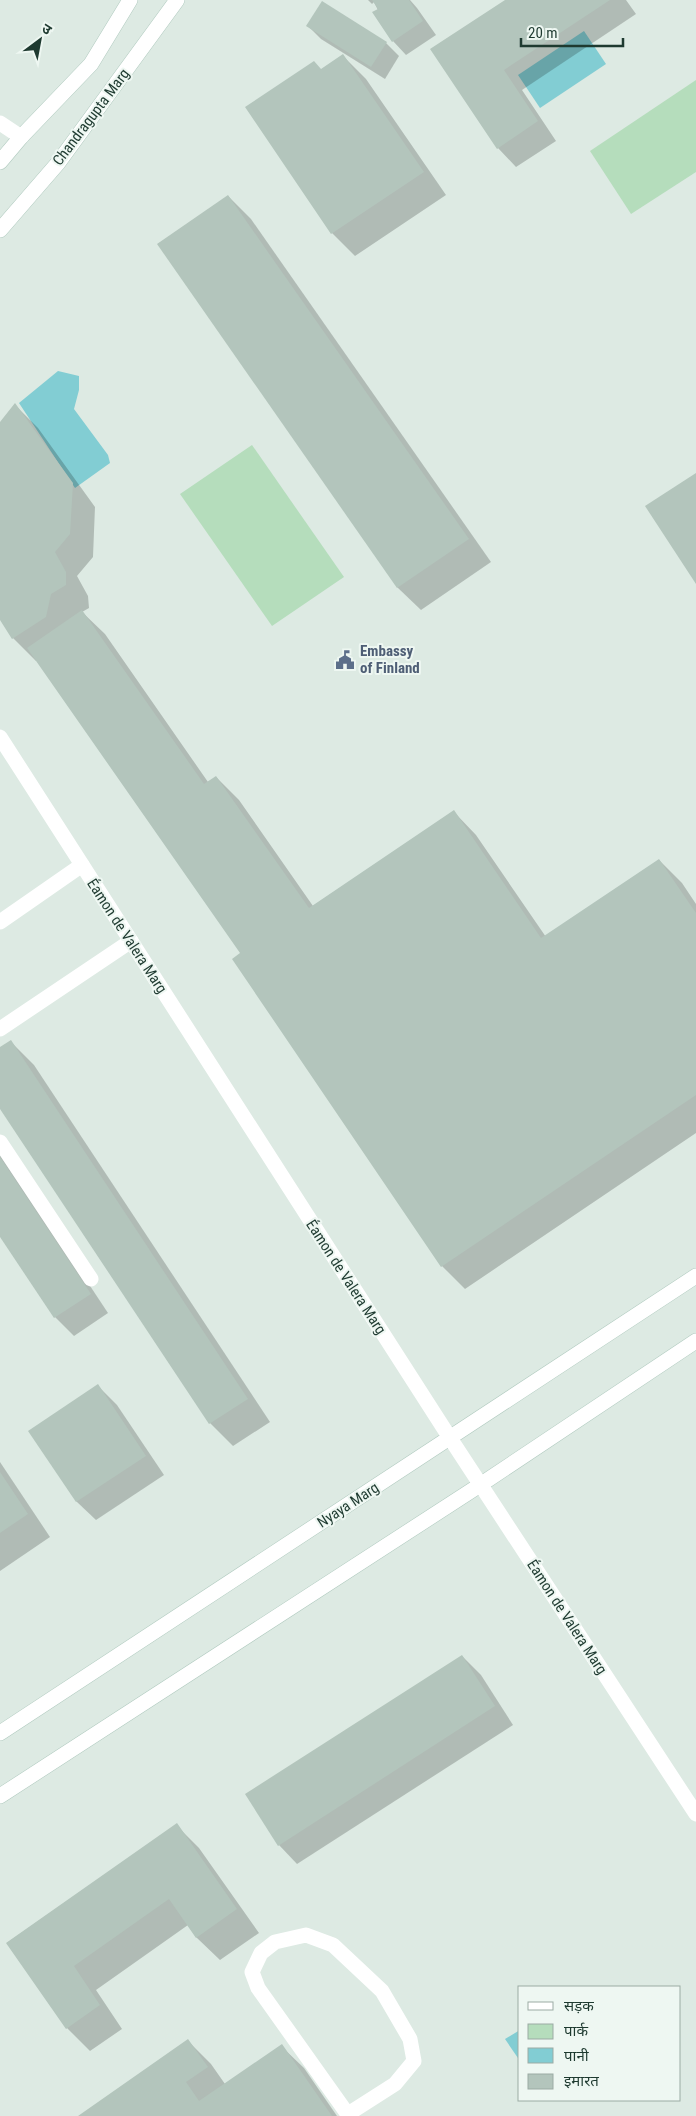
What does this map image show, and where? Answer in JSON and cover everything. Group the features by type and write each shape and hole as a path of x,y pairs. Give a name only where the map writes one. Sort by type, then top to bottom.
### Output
{"street":[{"path":"0,162 21,137 91,64 130,0"},
{"name":"Chandragupta Marg","path":"0,230 58,163 177,0"},
{"path":"0,122 21,137"},
{"name":"Éamon de Valera Marg","path":"0,737 480,1485 696,1814"},
{"path":"0,922 82,865"},
{"path":"0,1029 131,942"},
{"path":"0,1142 91,1279"},
{"name":"Nyaya Marg","path":"0,1734 696,1276"},
{"path":"0,1796 480,1485 696,1341"},
{"path":"306,1935 333,1945 382,1991 410,2039 414,2061 395,2084 348,2115 258,1988 252,1972 261,1953 275,1942 306,1935"}],"green space":[{"path":"696,80 696,172 631,214 590,151"},
{"path":"252,445 344,577 272,626 180,494"}],"water":[{"path":"584,31 606,64 540,108 518,75"},
{"path":"58,371 79,376 79,390 74,409 108,455 110,463 75,488 19,403"},
{"path":"518,2031 518,2058 505,2039"}],"building":[{"path":"372,0 409,0 423,21 392,42 372,12 378,9"},
{"path":"505,0 610,0 504,70 538,121 497,149 430,49"},
{"path":"322,1 387,42 371,67 306,26"},
{"path":"343,54 424,172 331,234 245,107 314,61 321,69"},
{"path":"228,195 469,539 397,588 157,244"},
{"path":"15,403 73,483 70,534 55,552 66,572 66,585 51,594 46,617 12,639 0,620 0,422"},
{"path":"696,473 696,584 645,506"},
{"path":"82,610 204,784 216,776 309,908 454,810 541,938 659,859 696,913 696,1095 441,1267 232,959 240,953 27,648"},
{"path":"11,1040 248,1399 209,1424 0,1109 0,1047"},
{"path":"0,1157 91,1294 54,1318 0,1237"},
{"path":"98,1384 146,1456 76,1502 28,1431"},
{"path":"0,1472 28,1514 0,1533"},
{"path":"462,1655 495,1706 278,1846 245,1794"},
{"path":"177,1823 237,1909 196,1938 169,1899 74,1966 100,2005 66,2029 6,1943"},
{"path":"188,2039 208,2067 186,2082 199,2101 282,2044 332,2116 78,2116"}],"place":[{"name":"Embassy of Finland","path":"345,660"}]}
